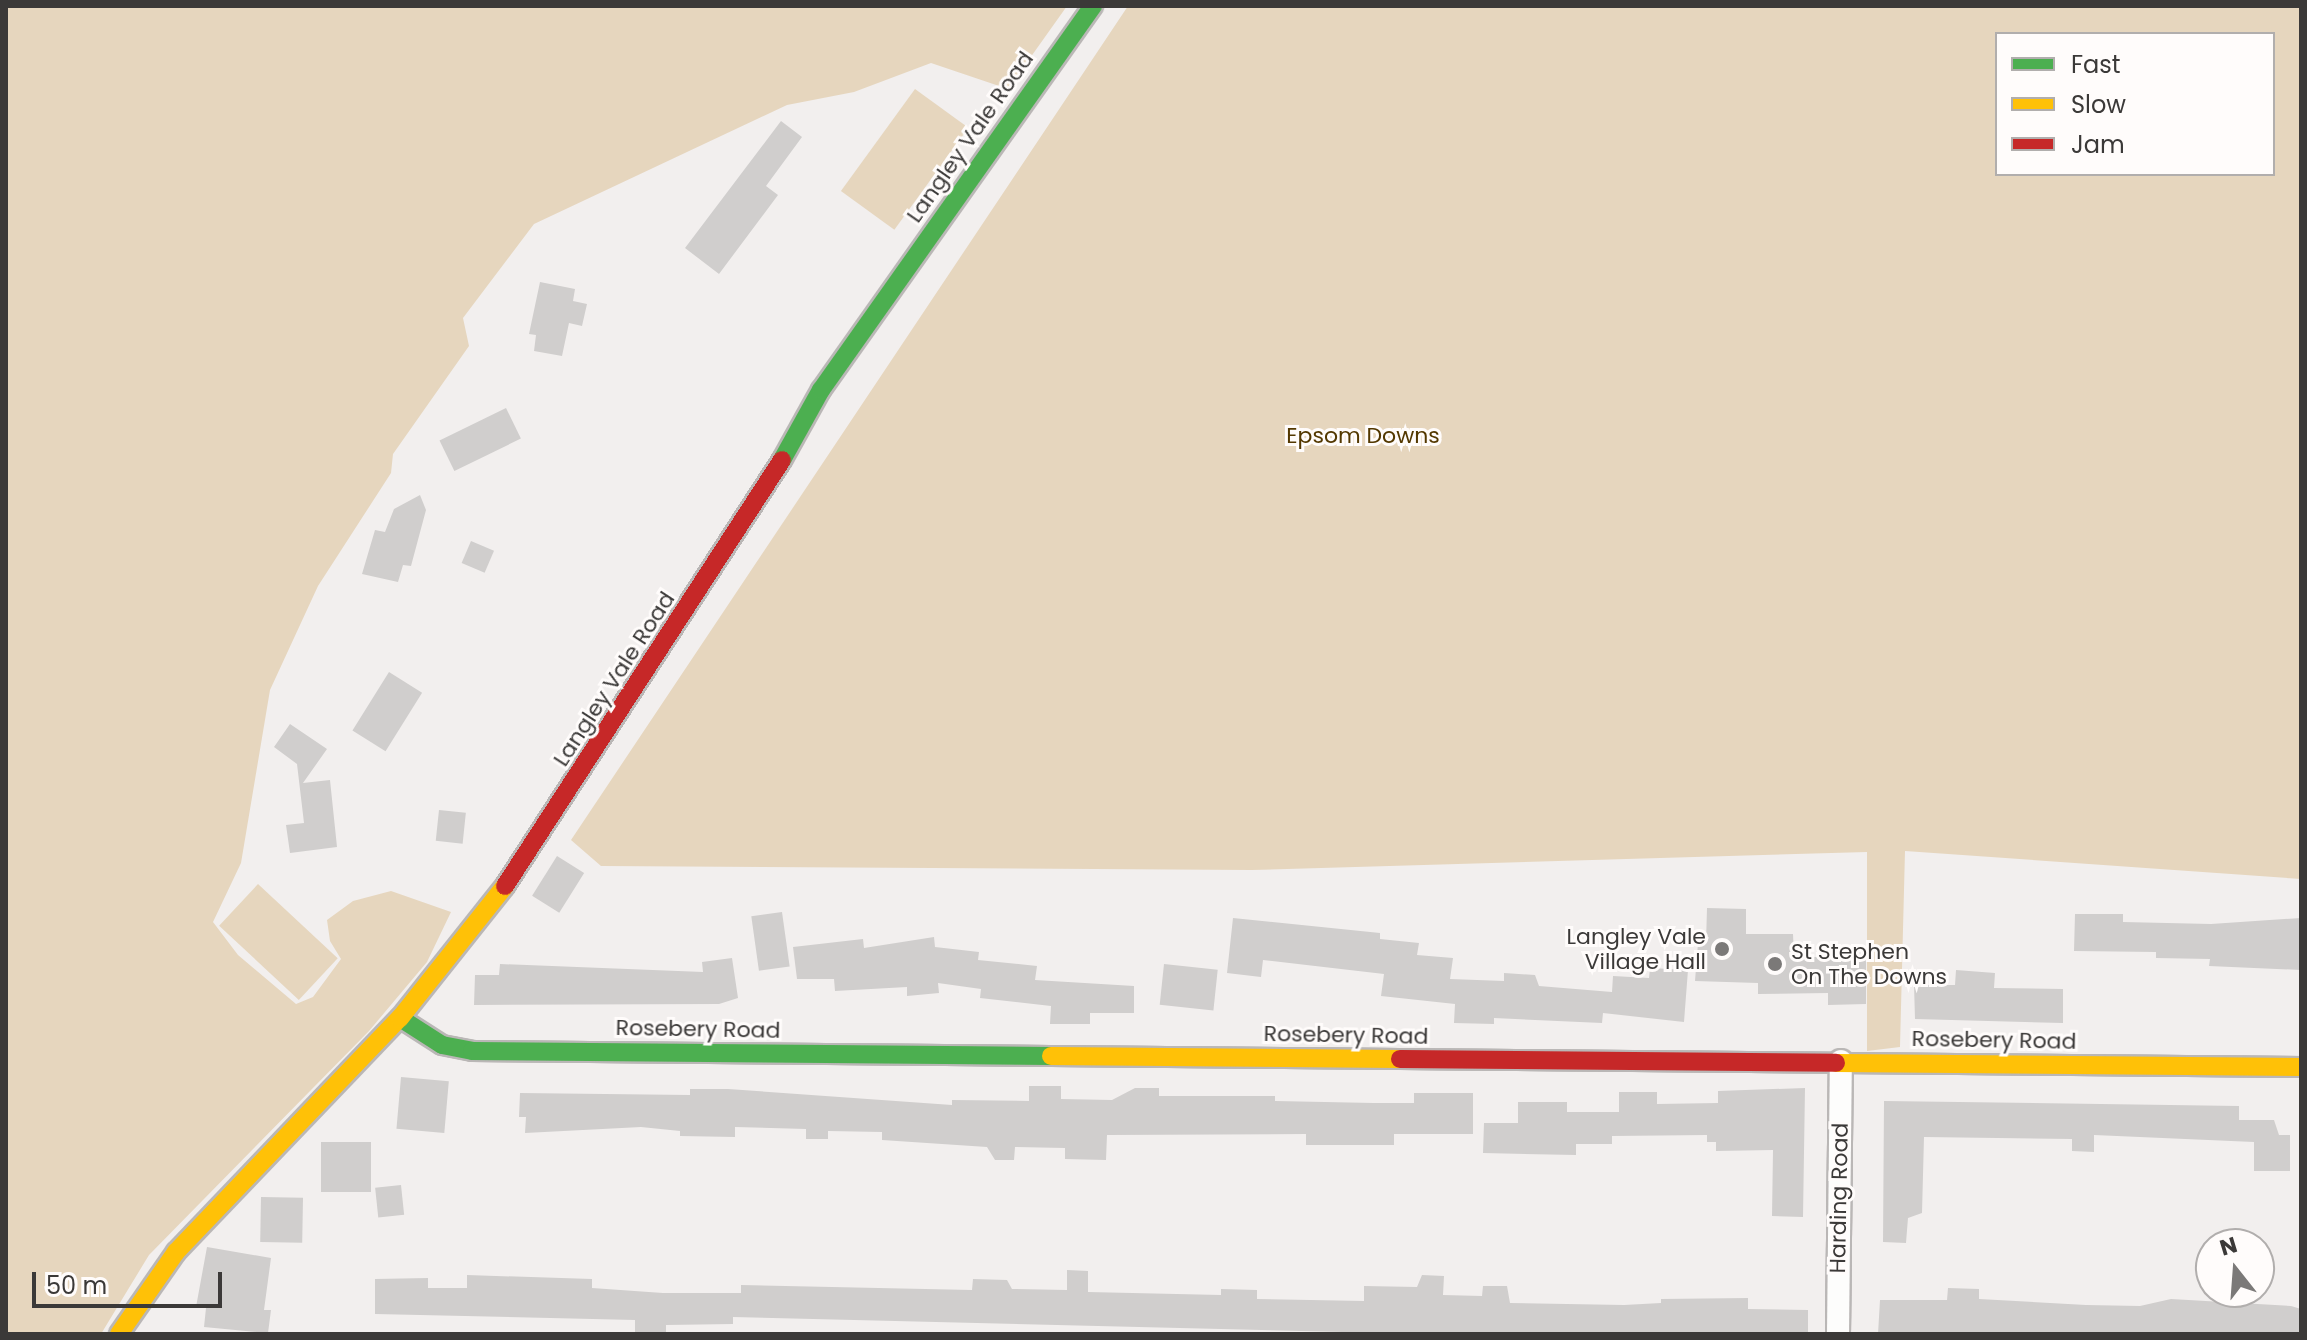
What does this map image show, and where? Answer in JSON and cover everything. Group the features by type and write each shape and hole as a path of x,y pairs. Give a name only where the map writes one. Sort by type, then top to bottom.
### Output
{"street":[{"name":"Langley Vale Road","path":"119,1334 176,1252 400,1018 471,933 545,831 750,515 821,390 1093,6"},
{"name":"Rosebery Road","path":"400,1018 442,1045 472,1051 2301,1067"},
{"name":"Harding Road","path":"1838,1334 1841,1061"}],"green space":[{"path":"6,6 1067,6 1008,89 931,63 854,92 787,105 534,224 463,318 469,346 393,454 391,473 318,586 270,690 241,863 213,922 238,955 296,1004 313,997 341,959 330,941 327,920 353,901 391,891 451,912 427,962 369,1031 149,1255 101,1334 6,1334"},
{"name":"Epsom Downs","path":"1128,6 2301,6 2301,879 1905,851 1900,1047 1867,1051 1867,852 1252,870 601,866 571,840"},
{"path":"915,89 968,128 894,230 841,191"},
{"path":"258,884 338,958 299,1000 219,926"}],"building":[{"path":"781,121 802,137 766,186 778,195 719,274 685,248"},
{"path":"540,282 575,289 573,301 587,304 582,326 569,323 562,356 534,351 536,335 529,334"},
{"path":"506,408 521,439 454,471 439,440"},
{"path":"420,495 426,510 411,566 403,565 398,582 362,574 375,530 385,532 394,509"},
{"path":"471,541 494,551 485,573 462,563"},
{"path":"389,672 422,693 386,751 352,731"},
{"path":"290,724 327,749 303,783 330,780 337,847 290,853 286,825 304,823 297,764 274,747"},
{"path":"439,810 466,813 463,844 436,841"},
{"path":"557,856 584,873 559,913 532,896"},
{"path":"1707,908 1746,909 1746,934 1793,934 1794,957 1866,957 1866,1004 1828,1005 1828,993 1758,994 1758,983 1695,981 1698,943 1706,943"},
{"path":"782,912 790,966 759,971 751,916"},
{"path":"2075,914 2123,914 2123,922 2211,924 2301,918 2301,970 2209,966 2210,959 2156,958 2156,952 2074,951"},
{"path":"1233,918 1380,933 1380,939 1419,943 1417,955 1453,958 1450,979 1504,981 1504,973 1535,975 1539,986 1612,992 1613,976 1649,978 1650,968 1688,970 1684,1022 1603,1013 1602,1023 1494,1018 1494,1024 1454,1023 1455,1004 1381,996 1384,974 1263,960 1261,977 1227,973"},
{"path":"934,937 935,947 979,952 978,960 1037,966 1035,980 1134,986 1134,1013 1090,1013 1090,1024 1050,1024 1051,1006 980,998 981,989 938,983 939,993 907,996 907,987 835,991 834,979 797,979 793,947 863,939 864,948"},
{"path":"732,958 738,998 719,1004 474,1005 475,975 499,975 500,964 703,972 702,962"},
{"path":"1164,964 1218,970 1213,1010 1160,1005"},
{"path":"1956,970 1995,973 1994,988 2063,989 2063,1023 1915,1019 1914,985 1955,985"},
{"path":"401,1077 449,1081 444,1133 396,1129"},
{"path":"1029,1086 1061,1086 1061,1099 1112,1100 1135,1088 1159,1088 1159,1096 1275,1096 1275,1101 1374,1103 1414,1103 1414,1093 1473,1093 1473,1134 1394,1134 1394,1145 1306,1145 1306,1134 1107,1135 1106,1160 1065,1159 1065,1148 1015,1147 1014,1160 995,1160 987,1147 882,1140 882,1132 828,1131 828,1139 806,1139 806,1129 735,1127 735,1137 680,1136 680,1131 641,1127 525,1133 526,1117 519,1117 520,1093 690,1095 690,1089 728,1089 952,1105 952,1100 1029,1101"},
{"path":"1805,1088 1803,1217 1772,1216 1773,1150 1716,1151 1716,1142 1707,1142 1707,1135 1612,1136 1612,1144 1576,1144 1576,1155 1483,1153 1484,1123 1518,1123 1518,1102 1567,1102 1567,1112 1619,1112 1619,1092 1657,1092 1657,1104 1718,1103 1718,1091"},
{"path":"1884,1101 2239,1106 2239,1120 2274,1120 2279,1135 2290,1135 2290,1171 2254,1171 2254,1142 2094,1135 2094,1152 2072,1151 2072,1139 1924,1137 1922,1213 1908,1218 1906,1243 1883,1242"},
{"path":"321,1142 371,1142 371,1192 321,1192"},
{"path":"401,1185 404,1215 378,1218 375,1188"},
{"path":"261,1197 303,1198 302,1243 260,1242"},
{"path":"207,1247 271,1258 264,1310 271,1310 268,1333 204,1327 206,1308 196,1307"},
{"path":"1067,1270 1088,1271 1088,1292 1221,1295 1221,1289 1257,1290 1257,1299 1364,1301 1364,1286 1417,1287 1422,1275 1444,1276 1443,1295 1482,1296 1483,1286 1507,1286 1510,1303 1624,1305 1661,1303 1661,1299 1748,1298 1748,1309 1808,1310 1808,1334 1426,1334 733,1317 733,1324 666,1325 666,1334 635,1334 635,1320 375,1314 375,1279 428,1278 428,1288 467,1288 467,1275 592,1279 592,1288 663,1293 741,1293 741,1285 972,1290 973,1279 1007,1280 1012,1289 1067,1290"},
{"path":"1948,1288 1979,1289 1979,1299 2086,1305 2140,1306 2171,1299 2195,1300 2195,1308 2291,1306 2301,1309 2301,1334 1878,1334 1880,1300 1947,1300"}],"traffic: fast":[{"path":"782,460 821,390 1093,6"},
{"path":"400,1018 442,1045 472,1051 1051,1056"}],"traffic: slow":[{"path":"119,1334 176,1252 400,1018 505,886"},
{"path":"1051,1056 1400,1059"},
{"path":"1836,1063 2301,1067"}],"traffic: jam":[{"path":"505,886 782,460"},
{"path":"1400,1059 1836,1063"}],"place":[{"name":"Langley Vale Village Hall","path":"1722,949"},
{"name":"St Stephen On The Downs","path":"1775,964"}]}
